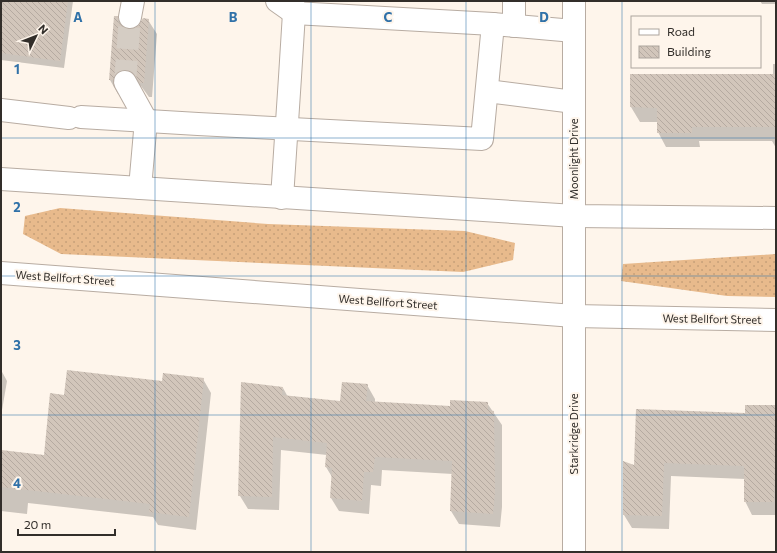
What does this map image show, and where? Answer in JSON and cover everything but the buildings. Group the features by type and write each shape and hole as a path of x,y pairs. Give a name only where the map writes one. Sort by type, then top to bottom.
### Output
{"main road":[{"path":"514,1 514,26"},
{"name":"Moonlight Drive","path":"574,1 574,316"},
{"path":"282,198 296,6 574,31"},
{"path":"1,110 75,117 482,139 492,24"},
{"path":"126,82 146,120 140,188"},
{"path":"487,91 574,102"},
{"path":"1,179 574,216 776,218"},
{"name":"West Bellfort Street","path":"1,274 574,316 776,320"},
{"name":"Starkridge Drive","path":"574,316 574,552"}],"shaded area":[{"path":"60,208 268,224 465,231 515,243 513,260 463,272 61,254 23,234 25,216"},
{"path":"776,254 776,297 727,296 621,281 623,264"}],"tunnel":[{"path":"125,82 130,17"}]}
